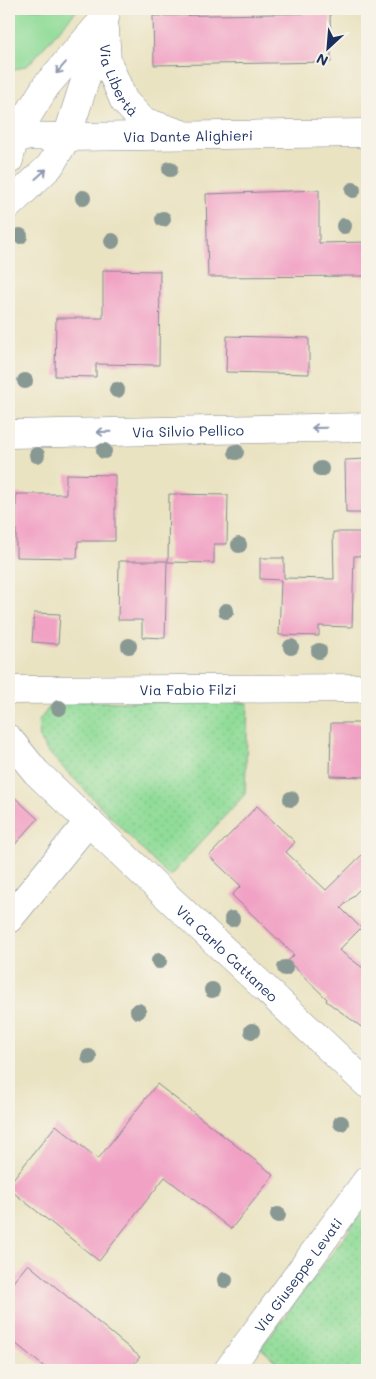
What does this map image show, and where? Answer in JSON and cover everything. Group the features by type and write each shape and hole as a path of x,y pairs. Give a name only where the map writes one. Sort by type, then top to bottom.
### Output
{"street":[{"name":"Via Libertà","path":"108,13 107,61 124,100 143,121 187,136"},
{"name":"Via Libertà","path":"9,205 50,166 67,137 108,13"},
{"name":"Via Libertà","path":"11,144 46,86 108,13"},
{"name":"Via Dante Alighieri","path":"11,144 67,137 367,134"},
{"name":"Via Silvio Pellico","path":"9,434 367,427"},
{"name":"Via Fabio Filzi","path":"9,690 367,688"},
{"name":"Via Carlo Cattaneo","path":"9,739 36,772 367,1084"},
{"path":"9,919 89,821"},
{"name":"Via Giuseppe Levati","path":"228,1370 367,1180"}],"green space":[{"path":"9,9 78,9 28,65 9,72"},
{"path":"54,701 248,703 245,794 169,877 46,750 40,739 38,722"},
{"path":"367,1207 367,1370 285,1370 261,1348"}],"building":[{"path":"330,13 331,62 154,65 153,16"},
{"path":"319,190 319,243 367,242 367,276 208,277 206,194"},
{"path":"103,270 160,271 159,365 96,364 96,377 55,376 56,318 103,318"},
{"path":"227,336 309,338 309,374 226,372"},
{"path":"367,459 367,513 346,513 345,460"},
{"path":"66,474 115,475 115,541 78,541 77,558 16,557 16,494 66,494"},
{"path":"169,494 228,495 227,544 214,544 214,563 168,562"},
{"path":"333,532 362,532 362,556 354,556 352,627 319,626 319,636 279,635 281,580 260,579 260,558 284,558 284,578 334,579"},
{"path":"119,561 167,561 165,638 142,637 142,620 118,620"},
{"path":"34,613 60,614 58,644 32,642"},
{"path":"331,723 367,723 367,777 330,776"},
{"path":"9,792 38,819 9,851"},
{"path":"257,806 295,842 286,852 326,890 367,850 367,882 341,908 361,928 339,950 367,971 367,1031 326,1001 327,999 288,961 294,955 232,895 241,886 209,856"},
{"path":"157,1084 274,1175 231,1229 165,1177 99,1261 9,1189 9,1184 56,1125 98,1159"},
{"path":"28,1264 140,1357 129,1370 48,1370 9,1338 9,1287"}]}
